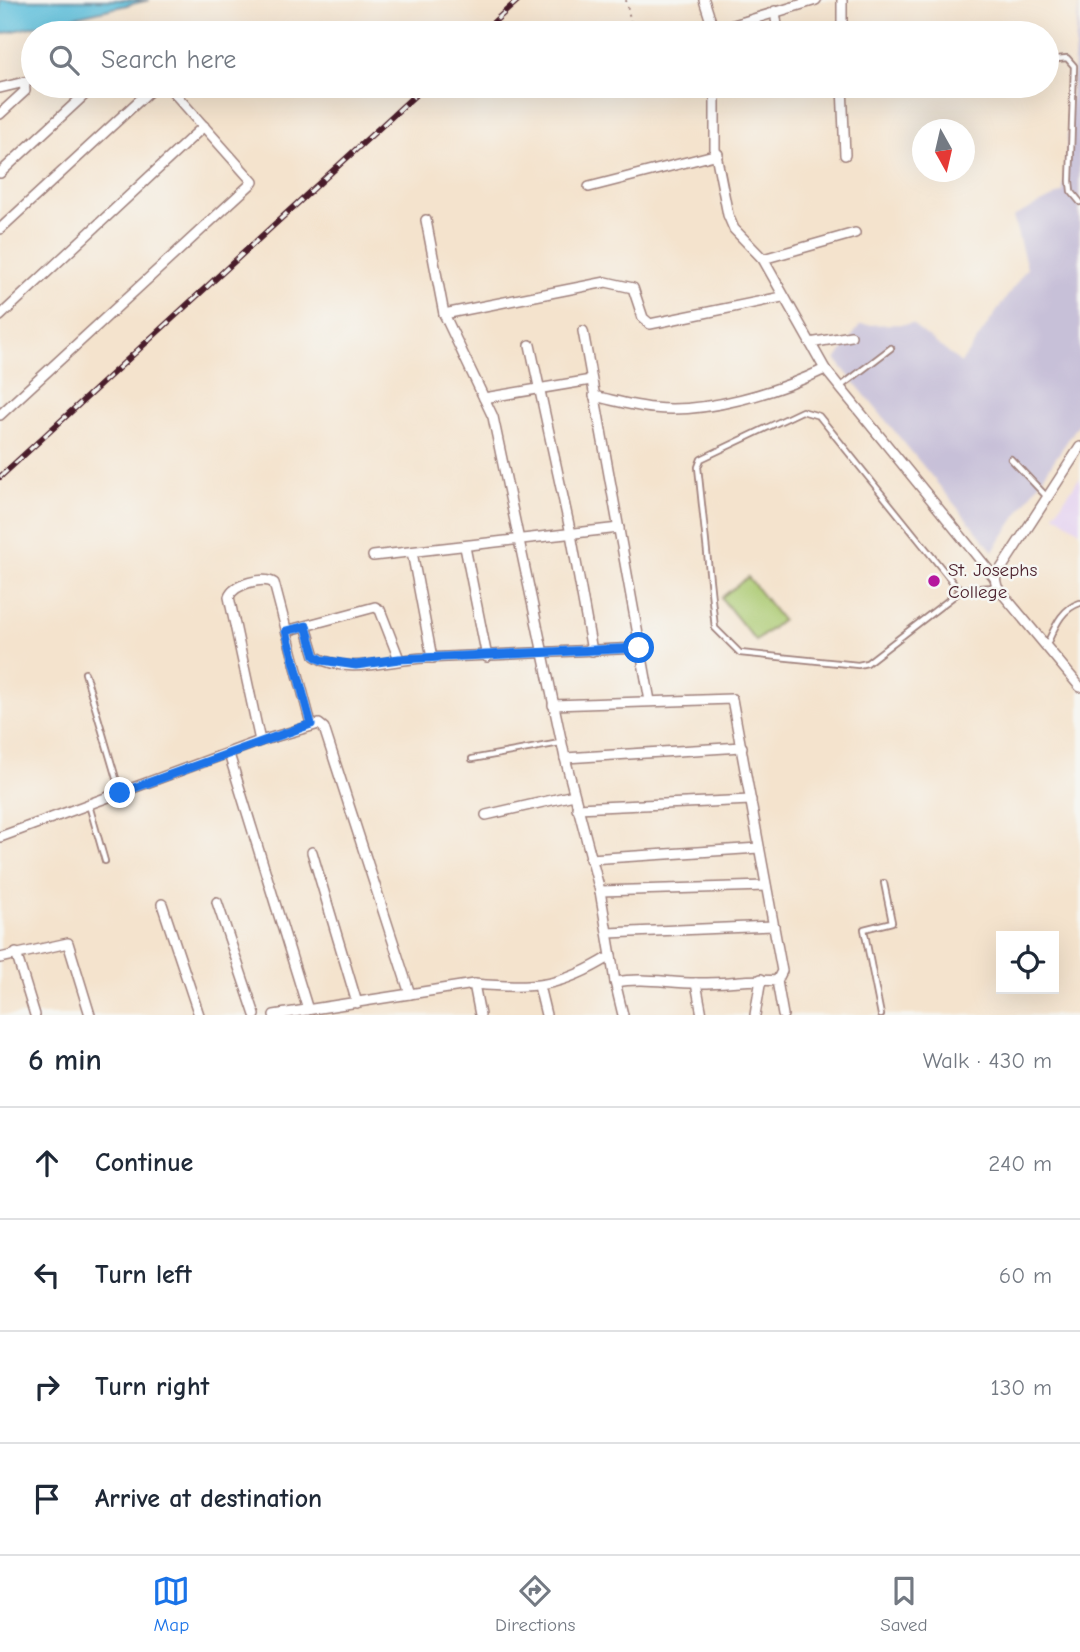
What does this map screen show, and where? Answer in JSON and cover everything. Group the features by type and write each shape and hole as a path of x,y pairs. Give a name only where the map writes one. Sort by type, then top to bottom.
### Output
{"street":[{"path":"704,0 711,21"},
{"path":"748,21 816,0"},
{"path":"842,0 842,21"},
{"path":"775,12 776,21"},
{"path":"0,88 21,83"},
{"path":"0,114 21,95"},
{"path":"0,173 81,98"},
{"path":"0,229 142,98"},
{"path":"0,415 253,182 179,98"},
{"path":"716,98 718,154 728,215 734,229 763,259 782,297 825,369 1080,687"},
{"path":"843,98 845,155"},
{"path":"0,316 204,127"},
{"path":"589,187 718,154"},
{"path":"426,220 444,314 493,417 561,743 600,891 623,1015"},
{"path":"763,259 855,233"},
{"path":"444,314 606,282 633,288 643,318 650,324 782,297"},
{"path":"583,331 650,701"},
{"path":"810,343 851,336"},
{"path":"530,345 571,534 592,651"},
{"path":"594,397 653,408 706,405 778,389 825,369"},
{"path":"484,398 592,380"},
{"path":"996,582 1080,447"},
{"path":"373,556 619,527"},
{"path":"465,547 487,657"},
{"path":"412,552 432,657"},
{"path":"260,741 229,597 231,591 270,580 274,583 311,724"},
{"path":"286,631 375,607 380,610 399,659"},
{"path":"306,626 312,650 322,660 367,665 399,659 639,648"},
{"path":"553,705 732,699 782,971 777,981 783,1015"},
{"path":"0,837 260,741 311,724 324,728 410,993"},
{"path":"565,758 742,747"},
{"path":"229,754 308,1010"},
{"path":"486,815 574,795"},
{"path":"577,808 751,800"},
{"path":"590,859 759,848"},
{"path":"312,852 357,1003"},
{"path":"600,891 766,886"},
{"path":"217,902 255,1015"},
{"path":"162,904 200,1015"},
{"path":"608,933 774,926"},
{"path":"0,958 68,943 90,1015"},
{"path":"16,953 35,1015"},
{"path":"274,1015 474,984 539,986 563,982 611,956"},
{"path":"615,982 640,978 696,984 761,979 777,981"},
{"path":"755,1015 761,979"},
{"path":"474,984 480,1015"},
{"path":"696,984 702,1015"},
{"path":"539,986 546,1015"}],"lane":[{"path":"1059,59 1072,60 1074,66 1070,181 1071,191 1080,201"},
{"path":"840,387 891,348"},
{"path":"963,589 955,585 819,416 811,411 802,411 701,459 698,467 715,628 740,653 858,665 867,663 963,589 996,582"},
{"path":"1011,459 1047,497"},
{"path":"1046,644 1068,607 1080,603"},
{"path":"85,673 120,793"},
{"path":"472,759 561,743"},
{"path":"88,804 105,861"},
{"path":"881,1015 864,929 892,922 884,883"}],"path":[{"path":"626,0 630,21"}],"shaded area":[{"path":"1079,0 1080,422 993,551 836,360 860,325 912,324 961,363 1027,268 1013,217 1063,192"},
{"path":"1080,477 1080,531 1054,514"}],"green space":[{"path":"748,577 782,620 756,641 721,598"}],"water":[{"path":"0,0 149,0 57,21 21,21 21,29 0,34"}],"railway":[{"path":"495,21 518,0"},
{"path":"0,477 412,98"}],"place":[{"name":"St. Josephs College","path":"934,581"}],"route":[{"path":"120,793 311,724 286,631 306,626 315,656 322,660 356,665 432,657 487,657 639,648"}]}
